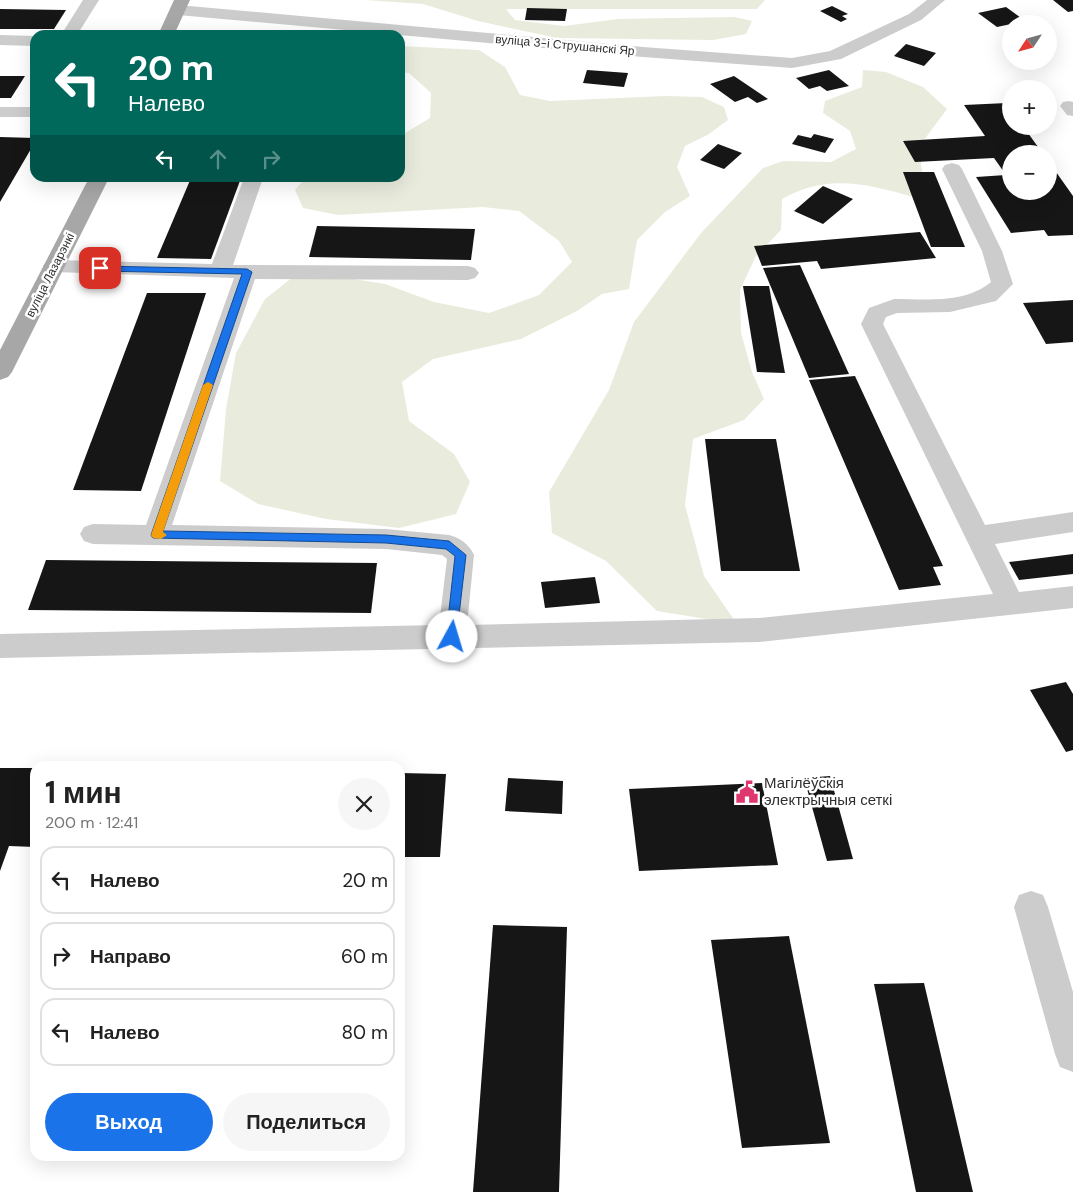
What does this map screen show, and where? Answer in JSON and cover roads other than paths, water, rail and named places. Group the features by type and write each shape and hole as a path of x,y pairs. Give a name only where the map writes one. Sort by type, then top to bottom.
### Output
{"main road":[{"path":"168,30 180,5"},
{"name":"вуліца Лазарэнкі","path":"0,372 97,182"}],"street":[{"path":"73,30 92,0"},
{"name":"вуліца 3-і Струшанскі Яр","path":"180,5 643,52 792,63 835,55 915,16 937,0"},
{"path":"0,40 30,40"},
{"path":"0,112 30,112"},
{"path":"952,169 992,251 1002,284 988,296 950,305 894,306 877,313 872,324 1010,604"},
{"path":"220,271 252,182"},
{"path":"54,266 247,272 468,273"},
{"path":"156,535 247,272"},
{"path":"978,536 1073,522"},
{"path":"93,534 386,539 449,545 461,555 452,637"},
{"path":"0,646 759,630 1073,597"},
{"path":"1031,907 1073,1054"}],"place":[{"name":"Магілёўскія электрычныя сеткі","path":"747,792"}]}
